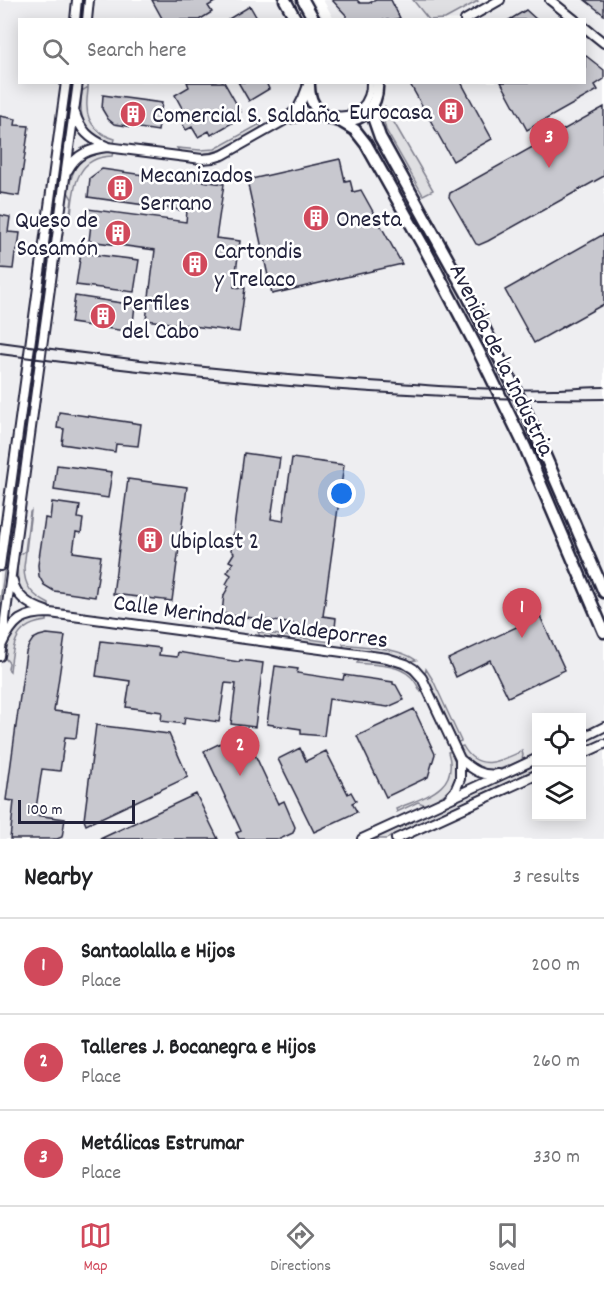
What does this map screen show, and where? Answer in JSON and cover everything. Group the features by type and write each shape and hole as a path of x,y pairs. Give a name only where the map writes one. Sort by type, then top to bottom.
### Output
{"main road":[{"path":"285,0 295,18"},
{"path":"303,0 313,18"},
{"path":"310,84 312,103 316,109 327,117 340,121 359,118 369,109 377,91 376,84"},
{"name":"Avenida de la Industria","path":"373,104 380,137 476,311 524,407 604,592"},
{"name":"Avenida de la Industria","path":"340,121 355,130 366,144 478,350 525,447 604,632"}],"street":[{"path":"75,18 77,0"},
{"path":"87,18 89,0"},
{"path":"468,18 500,0"},
{"path":"550,0 572,18"},
{"path":"586,28 604,43"},
{"path":"0,566 66,84"},
{"path":"0,656 78,84"},
{"path":"65,179 70,166 80,155 93,149 107,147 207,159 223,155 285,120 297,108 310,84"},
{"path":"310,84 321,106 326,111 339,115 352,114 363,106 375,84"},
{"path":"74,110 78,122 89,137 107,147"},
{"path":"285,120 308,116 327,117"},
{"name":"Calle Merindad de Valdeporres","path":"11,575 14,586 22,599 50,613"},
{"name":"Calle Merindad de Valdeporres","path":"1,646 8,631 18,620 30,614 50,613 387,658 402,662 414,669 425,683 460,759"},
{"path":"586,736 604,727"},
{"path":"586,752 604,744"},
{"path":"460,759 483,774 506,773"},
{"path":"447,800 455,791 460,780 460,759"},
{"path":"362,839 532,761"},
{"path":"396,839 532,777"}],"shaded area":[{"path":"0,0 313,0 323,18 18,18 18,84 586,84 586,18 333,18 323,0 604,0 604,839 0,839"},
{"path":"413,0 478,1 447,18 427,18"},
{"path":"71,84 73,84 0,619 0,602"},
{"path":"88,87 89,119 100,132 115,139 114,143 96,136 85,125 82,118 82,91"},
{"path":"385,107 433,190 423,195 386,130 383,118"},
{"path":"260,124 259,129 240,141 211,153 191,154 179,151 177,148 215,149"},
{"path":"104,151 113,152 112,156 99,158 90,163 78,178 69,222 72,199 68,192 75,169 88,155"},
{"path":"31,511 24,574 30,590 49,604 49,607 39,605 25,596 17,574 18,556 25,551"},
{"path":"34,617 47,617 47,621 28,626 22,631 15,644 10,671 9,663 5,658 12,633 21,624"},
{"path":"258,632 331,642 326,646 260,636"},
{"path":"343,644 400,652 416,660 410,661 394,655 344,648"},
{"path":"359,659 403,668 417,679 423,688 421,692 412,678 399,669 357,663"},
{"path":"426,669 461,741 458,742 425,674"},
{"path":"463,746 476,760 483,762 498,761 522,751 523,755 522,760 512,765 486,771 472,765 460,747"},
{"path":"452,751 457,770 456,778 449,790 426,805 418,802 397,812 396,809 427,796 444,784 449,775 448,752"},
{"path":"532,766 532,771 386,839 374,839"}],"building":[{"path":"152,0 218,0 208,6 212,12 202,18 162,18"},
{"path":"332,0 357,0 360,3 369,3 376,0 391,0 400,18 346,18 346,15"},
{"path":"585,0 604,0 604,15"},
{"path":"250,6 257,18 230,18"},
{"path":"526,10 535,18 512,18"},
{"path":"586,56 604,70 604,79 595,85 598,90 527,130 502,84 586,84"},
{"path":"188,84 225,84 241,112 230,119 232,123 211,135 209,131 198,137 192,127 186,130 177,114 183,110 175,95 189,87"},
{"path":"239,84 267,84 269,89 249,101"},
{"name":"Eurocasa","path":"410,84 462,84 492,139 453,161"},
{"name":"Comercial S. Saldaña","path":"103,95 162,103 158,131 114,124 102,109"},
{"path":"604,107 604,176 488,241 476,244 449,197 450,193"},
{"path":"0,116 16,119 15,125 29,126 19,196 0,193"},
{"name":"Onesta","path":"340,159 345,181 350,180 353,192 361,190 402,264 272,294 247,180"},
{"name":"Cartondis y Trelaco","path":"102,169 224,184 216,238 240,241 234,287 245,288 239,332 146,320 155,250 89,241 91,224 86,223 88,209 186,222 187,211 88,197 90,178"},
{"path":"0,215 10,217 8,232 20,233 13,269 0,268"},
{"path":"604,234 604,304 534,343 505,290"},
{"path":"81,253 139,260 134,292 76,285"},
{"name":"Perfiles del Cabo","path":"75,296 135,305 132,332 71,323"},
{"path":"59,412 141,424 138,446 116,444 115,452 62,444 64,429 57,428"},
{"path":"244,453 280,458 271,519 283,521 292,458 344,465 323,616 336,618 335,628 318,627 317,631 294,628 295,624 222,613 224,595 229,586 226,584 231,575 227,572 233,563 229,561 234,553 231,550"},
{"path":"57,465 112,472 108,498 54,490"},
{"name":"Ubiplast 2","path":"128,479 187,487 172,601 113,594"},
{"path":"52,502 80,506 78,518 83,519 81,533 76,532 73,552 101,556 95,597 54,591 44,585 39,576 38,565 45,518 50,519"},
{"path":"540,616 565,670 508,697 490,660 456,677 448,659"},
{"path":"47,634 65,636 54,711 79,714 76,738 65,737 60,771 42,769 35,815 65,819 62,837 57,839 10,839 14,801 6,800 26,652 33,639"},
{"path":"101,641 160,648 159,655 177,657 178,652 239,662 240,660 263,663 255,727 231,724 236,684 225,683 219,722 185,717 184,724 161,721 162,712 126,707 130,681 96,676"},
{"path":"275,666 298,669 297,673 343,680 344,675 393,682 404,700 388,707 329,699 324,736 301,734 301,729 267,724"},
{"path":"414,709 435,754 428,777 386,797 357,736"},
{"path":"96,725 169,734 188,777 86,825 84,820"},
{"path":"231,738 236,749 250,744 278,804 284,801 295,827 293,833 280,839 239,839 236,833 241,831 204,751"},
{"path":"300,748 306,761 326,751 348,794 351,792 356,801 352,803 357,812 314,832 278,759"},
{"path":"196,794 218,839 100,839"}],"railway":[{"path":"0,342 192,366 337,379 491,389 604,387"},
{"path":"0,354 153,373 357,391 481,398 604,399"}],"place":[{"name":"Eurocasa","path":"451,111"},
{"name":"Comercial S. Saldaña","path":"133,114"},
{"name":"Metálicas Estrumar","path":"549,168"},
{"name":"Mecanizados Serrano","path":"120,188"},
{"name":"Onesta","path":"316,218"},
{"name":"Queso de Sasamón","path":"118,233"},
{"name":"Cartondis y Trelaco","path":"195,264"},
{"name":"Perfiles del Cabo","path":"103,316"},
{"name":"Ubiplast 2","path":"150,540"},
{"name":"Santaolalla e Hijos","path":"522,638"},
{"name":"Talleres J. Bocanegra e Hijos","path":"240,776"}]}
